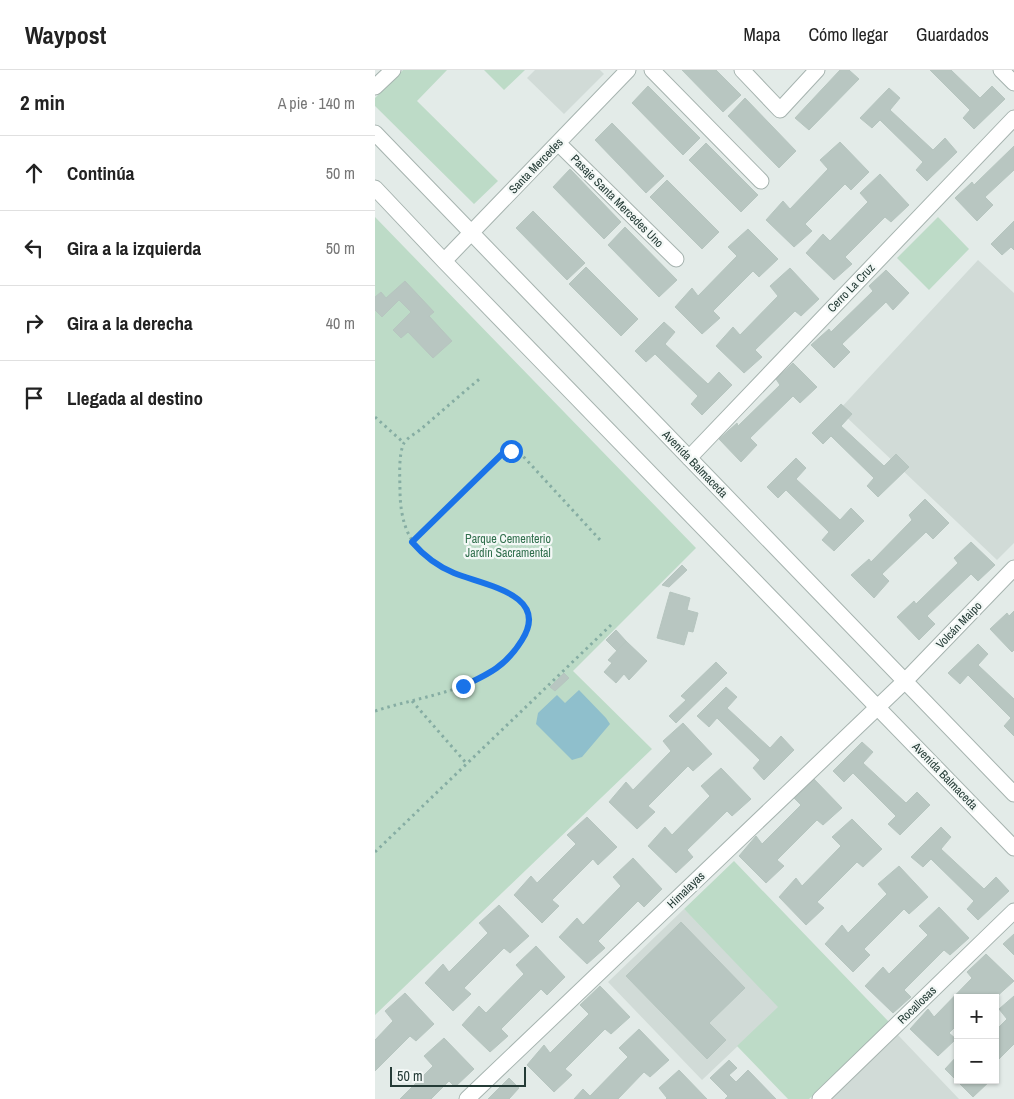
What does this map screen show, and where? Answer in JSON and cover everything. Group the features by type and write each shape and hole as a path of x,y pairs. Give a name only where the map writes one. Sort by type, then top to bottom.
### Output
{"street":[{"path":"375,87 393,70"},
{"path":"652,70 761,180"},
{"path":"742,70 780,110 817,70"},
{"path":"1001,70 1014,83"},
{"name":"Santa Mercedes","path":"444,261 558,143 621,72"},
{"name":"Cerro La Cruz","path":"689,458 1014,118"},
{"name":"Avenida Balmaceda","path":"375,133 1014,794"},
{"name":"Pasaje Santa Mercedes Uno","path":"558,143 676,259"},
{"name":"Avenida Balmaceda","path":"375,188 1014,848"},
{"name":"Volcán Maipo","path":"905,681 1014,568"},
{"name":"Himalayas","path":"467,1099 905,681"},
{"name":"Rocallosas","path":"820,1099 1014,911"}],"path":[{"path":"375,711 463,686 498,669 521,643 527,631 529,615 525,605 515,597 499,589 453,573 423,555 412,542 403,523 399,468 404,443 481,378"},
{"path":"375,417 404,443"},
{"path":"412,542 503,453 511,451 522,455 601,541"},
{"path":"375,852 611,625"},
{"path":"412,701 467,764"}],"shaded area":[{"path":"535,70 600,70 604,74 564,114 527,78"},
{"path":"978,260 1014,293 1014,543 997,560 839,410"},
{"path":"684,909 779,1007 702,1080 608,982"},
{"path":"898,1035 959,1099 829,1099"}],"green space":[{"path":"403,70 447,70 417,101 498,181 474,204 375,106 375,98"},
{"path":"484,70 525,70 504,90"},
{"name":"Parque Cementerio Jardín Sacramental","path":"375,217 696,548 573,671 652,749 375,1015"},
{"path":"938,217 969,249 929,290 897,258"},
{"path":"734,861 889,1022 809,1099 788,1099 737,1046 778,1007 684,909"}],"water":[{"path":"579,690 610,724 582,757 572,760 536,724 538,713 557,695 565,703"}],"building":[{"path":"682,70 716,70 741,95 723,112"},
{"path":"840,70 849,70 859,79 809,130 795,118"},
{"path":"930,70 951,70 980,98 992,86 1005,99 974,129 963,118 970,110"},
{"path":"648,86 700,138 683,155 632,103"},
{"path":"889,88 900,98 890,110 933,150 945,138 957,152 927,181 916,170 923,162 880,120 872,128 860,118"},
{"path":"745,98 796,151 779,168 728,116"},
{"path":"612,123 664,176 646,193 595,140"},
{"path":"840,142 869,172 851,190 845,184 805,224 812,231 794,247 766,220 783,201 790,209 828,169 820,160"},
{"path":"706,143 758,195 741,212 689,160"},
{"path":"1014,146 1014,170 985,197 993,205 977,221 955,198 972,182 974,185"},
{"path":"570,169 621,222 604,239 553,187"},
{"path":"880,174 909,205 891,222 885,217 845,257 852,264 834,280 806,253 823,234 830,241 868,202 860,193"},
{"path":"667,180 719,232 702,249 650,197"},
{"path":"533,211 585,263 567,280 516,228"},
{"path":"1014,221 1014,250 1011,247 1002,255 991,244"},
{"path":"625,227 677,280 659,297 608,245"},
{"path":"748,229 778,259 759,277 753,271 713,311 720,318 702,334 675,307 692,288 698,296 737,256 728,247"},
{"path":"586,267 638,319 621,336 569,284"},
{"path":"790,268 819,299 801,316 795,311 755,350 762,357 744,373 716,346 733,327 740,335 778,296 770,286"},
{"path":"886,270 909,293 893,310 886,302 842,344 850,352 834,368 811,345 829,329 831,332 873,291 869,286"},
{"path":"405,281 434,312 429,316 452,341 433,358 408,332 401,338 393,330 411,312 399,300 382,317 375,310 375,297 381,292 386,298"},
{"path":"664,322 675,332 665,344 708,384 719,372 732,385 702,415 691,404 698,396 655,354 646,362 635,351"},
{"path":"793,363 817,387 800,403 793,396 750,438 757,445 741,462 719,439 737,423 738,426 780,385 776,379"},
{"path":"841,404 852,414 841,426 884,466 896,454 909,467 878,497 867,486 874,478 831,436 823,444 812,433"},
{"path":"796,458 806,468 796,479 840,520 851,508 864,521 834,551 822,540 829,532 786,490 778,498 767,487"},
{"path":"925,499 949,523 933,539 926,532 882,574 889,581 874,598 851,575 869,559 871,562 912,520 909,515"},
{"path":"971,542 995,565 978,581 971,574 927,616 935,624 919,640 897,617 914,601 916,604 958,563 954,558"},
{"path":"682,565 687,570 669,587 662,585"},
{"path":"670,592 690,598 687,610 698,613 693,632 688,631 684,645 657,638"},
{"path":"1014,611 1014,650 1012,652 990,629 1007,613 1009,616"},
{"path":"616,630 626,641 617,651 606,640"},
{"path":"626,641 647,661 629,680 624,674 616,683 604,672 612,663 608,660"},
{"path":"978,644 988,654 978,665 1014,699 1014,736 1004,726 1011,718 968,675 960,684 948,673"},
{"path":"716,662 727,673 676,723 669,716 686,700 681,696"},
{"path":"564,673 569,678 555,691 550,687"},
{"path":"726,687 737,697 727,708 770,748 781,736 794,750 764,780 753,768 760,760 717,718 709,727 697,716"},
{"path":"683,723 712,754 693,771 688,766 648,806 655,812 637,829 609,802 626,782 633,790 671,751 663,741"},
{"path":"862,742 873,752 863,763 906,803 917,792 930,805 900,835 888,824 896,816 853,773 844,782 833,771"},
{"path":"721,768 751,799 732,816 727,811 687,850 693,857 676,873 648,846 665,827 672,835 710,796 701,786"},
{"path":"812,777 842,808 823,825 817,820 777,860 784,866 766,883 739,856 756,836 762,844 801,805 792,796"},
{"path":"587,817 617,847 598,865 593,859 552,900 559,906 542,923 514,895 531,876 537,883 576,844 567,835"},
{"path":"852,819 882,849 863,867 857,862 817,902 824,908 806,925 779,897 796,878 802,886 841,846 832,837"},
{"path":"941,827 951,837 941,849 984,889 996,877 1009,891 978,920 967,909 974,901 931,859 923,867 911,857"},
{"path":"633,858 662,889 644,907 638,901 598,941 605,948 587,964 559,937 577,918 583,925 621,886 613,877"},
{"path":"899,866 928,897 909,914 904,909 864,949 870,955 853,972 825,944 842,925 848,933 887,894 878,884"},
{"path":"499,905 529,936 510,953 504,948 464,988 471,994 453,1011 425,983 443,964 449,972 488,933 479,923"},
{"path":"939,907 969,938 950,955 944,950 904,990 911,997 893,1013 865,986 883,967 889,974 928,935 919,926"},
{"path":"681,922 745,988 709,1023 726,1040 707,1059 626,976"},
{"path":"1014,934 1014,955 1003,944"},
{"path":"536,946 565,977 547,995 541,989 501,1029 508,1036 490,1052 462,1025 479,1006 486,1013 524,974 516,965"},
{"path":"986,954 1014,981 999,994 956,994 972,978 967,972"},
{"path":"600,986 630,1017 611,1034 605,1029 565,1069 572,1075 554,1092 527,1065 544,1045 550,1053 589,1014 580,1005"},
{"path":"405,993 434,1024 416,1041 410,1036 375,1071 375,1040 393,1021 385,1011"},
{"path":"954,996 954,1028 949,1033 954,1037 954,1041 938,1056 910,1029 928,1009 934,1017"},
{"path":"1014,996 1014,1044 999,1059 999,1027 1007,1019 999,1009"},
{"path":"639,1029 669,1060 650,1077 644,1072 618,1099 574,1099 583,1089 590,1096 628,1057 619,1048"},
{"path":"444,1038 474,1069 455,1087 449,1081 431,1099 400,1099 433,1066 424,1056"},
{"path":"954,1059 954,1078 945,1069"},
{"path":"729,1060 737,1068 729,1075 736,1082 748,1070 776,1099 725,1099 728,1096 710,1078"},
{"path":"679,1070 707,1099 666,1099 659,1088"},
{"path":"509,1078 519,1088 509,1099 488,1099"},
{"path":"960,1084 987,1084 973,1097"}],"route":[{"path":"463,686 498,669 521,643 527,631 529,615 525,605 515,597 499,589 453,573 423,555 412,542 503,453 511,451"}]}
